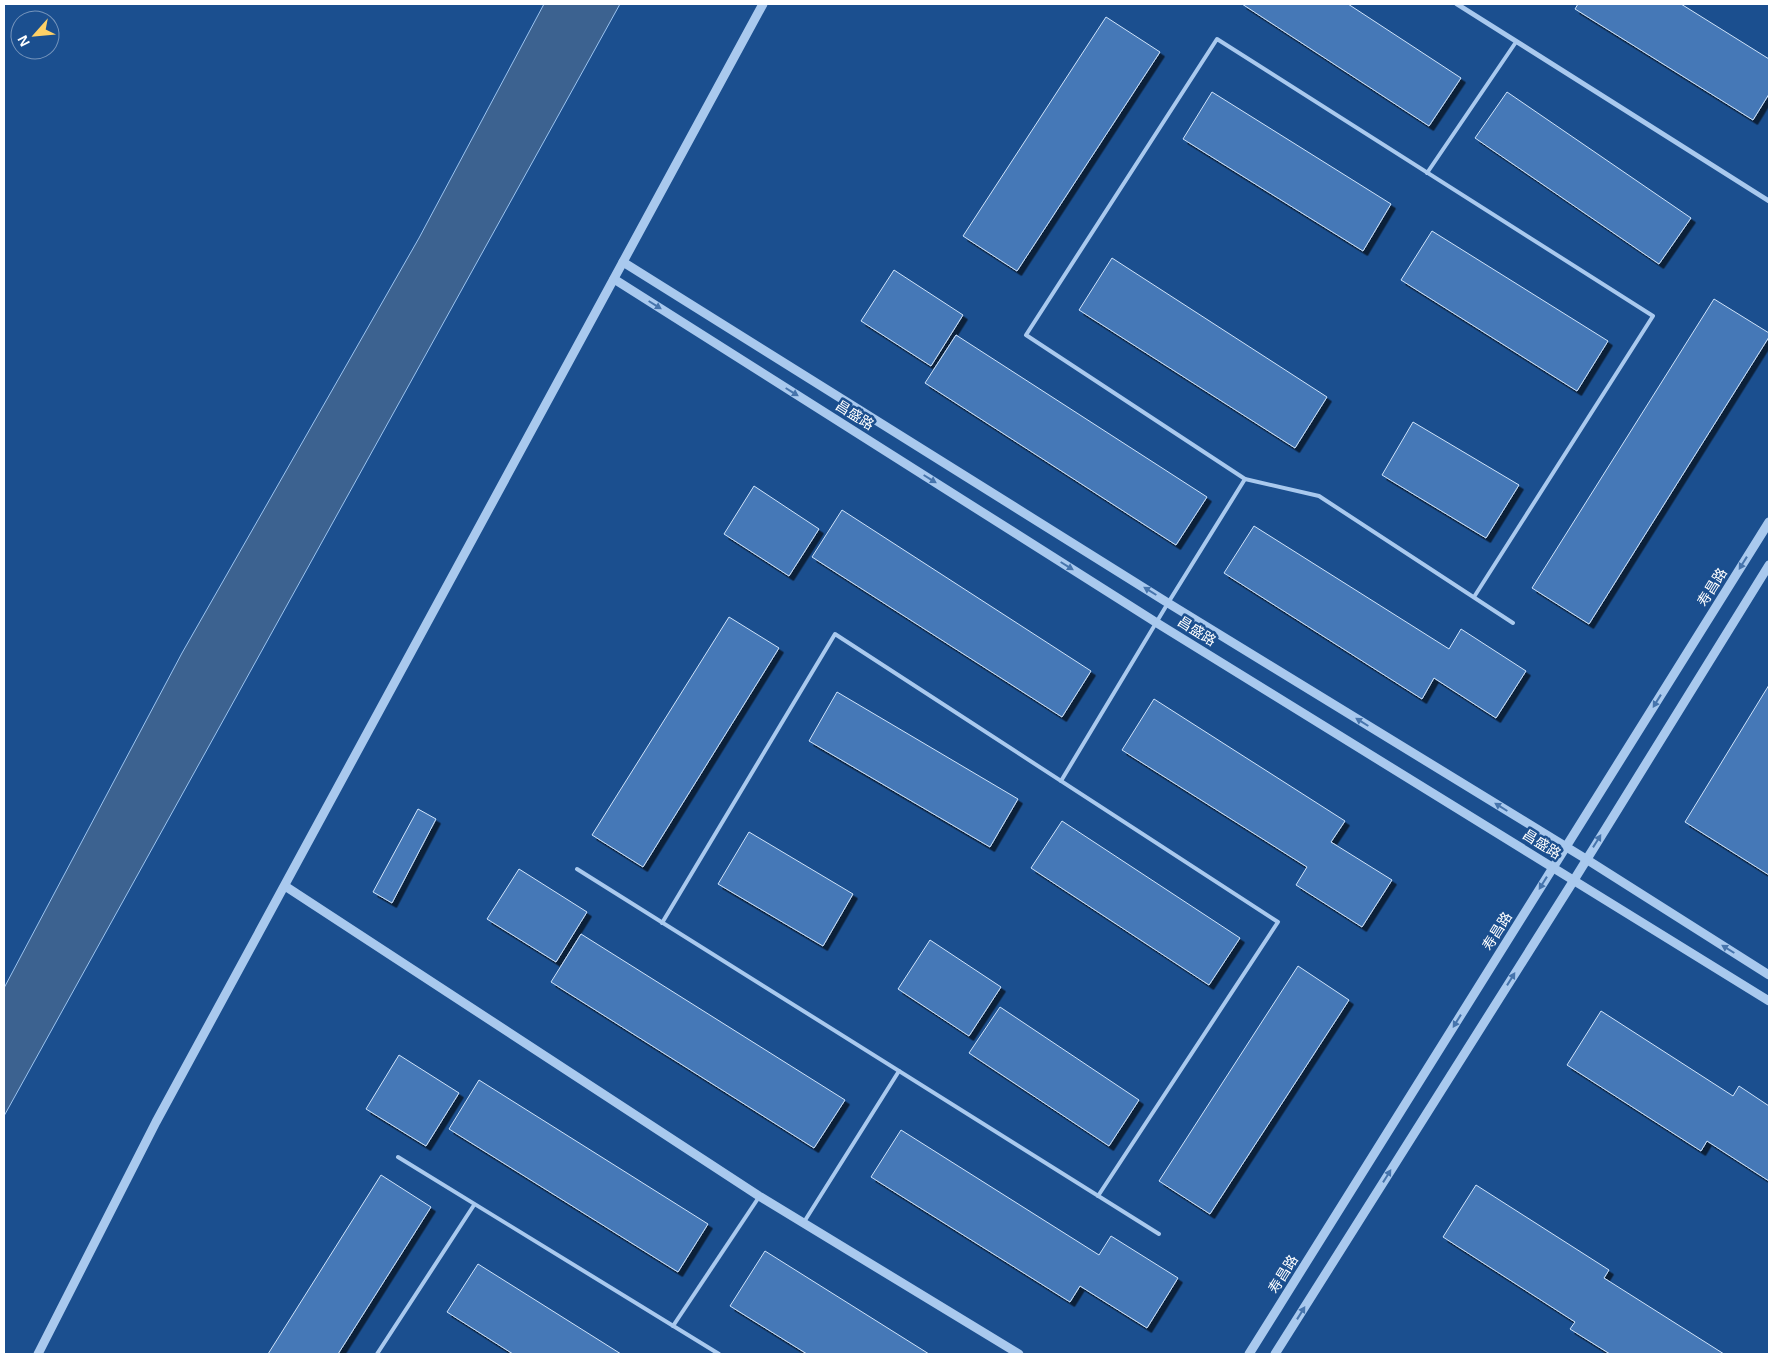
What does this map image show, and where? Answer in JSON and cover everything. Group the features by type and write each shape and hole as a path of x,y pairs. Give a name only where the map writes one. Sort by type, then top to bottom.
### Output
{"street":[{"path":"38,1354 156,1122 763,4"},
{"path":"1457,4 1769,201"},
{"name":"昌盛路","path":"623,262 1168,603 1586,859 1769,975"},
{"name":"昌盛路","path":"614,279 1156,623 1769,1001"},
{"name":"寿昌路","path":"1249,1354 1769,522"},
{"path":"1275,1354 1574,880 1769,565"},
{"path":"285,886 759,1196 1019,1354"}],"lane":[{"path":"1474,597 1653,316 1217,39 1026,335 1245,479 1319,496 1513,623"},
{"path":"1427,173 1516,42"},
{"path":"1061,781 1245,479"},
{"path":"662,923 835,634 1278,922 1098,1196"},
{"path":"576,869 1159,1234"},
{"path":"804,1223 899,1071"},
{"path":"398,1157 719,1354"},
{"path":"673,1326 759,1196"},
{"path":"377,1354 474,1204"}],"water":[{"path":"544,4 620,4 4,1116 4,988 182,653 419,238"}],"building":[{"path":"1242,4 1348,4 1461,78 1429,126"},
{"path":"1578,4 1681,4 1769,59 1769,94 1753,120 1575,9"},
{"path":"1106,17 1160,52 1017,271 963,236"},
{"path":"1212,92 1391,204 1363,251 1183,139"},
{"path":"1507,92 1691,218 1659,264 1475,138"},
{"path":"1432,231 1608,341 1577,391 1401,280"},
{"path":"1112,258 1327,397 1295,448 1079,310"},
{"path":"894,270 963,315 931,366 861,321"},
{"path":"1714,299 1769,333 1769,337 1589,624 1532,588"},
{"path":"956,335 1207,497 1176,545 925,383"},
{"path":"1413,422 1519,485 1486,538 1382,475"},
{"path":"754,486 819,529 789,576 724,534"},
{"path":"842,510 1091,671 1062,717 812,557"},
{"path":"1254,526 1449,649 1461,629 1526,671 1496,718 1434,678 1422,699 1224,573"},
{"path":"729,617 779,648 643,867 592,835"},
{"path":"1769,685 1769,875 1685,822"},
{"path":"837,692 1018,799 990,847 809,741"},
{"path":"1154,699 1345,821 1331,842 1392,880 1362,927 1296,885 1307,867 1122,750"},
{"path":"418,809 436,819 392,903 373,892"},
{"path":"1062,821 1240,938 1209,985 1031,868"},
{"path":"749,832 853,894 823,946 718,884"},
{"path":"519,869 587,912 556,962 487,919"},
{"path":"581,934 845,1100 814,1148 551,982"},
{"path":"930,940 1001,987 969,1036 898,989"},
{"path":"1298,966 1349,1000 1210,1214 1159,1181"},
{"path":"1000,1007 1139,1100 1109,1146 969,1053"},
{"path":"1601,1011 1733,1096 1739,1086 1769,1106 1769,1181 1707,1141 1701,1151 1567,1065"},
{"path":"399,1055 459,1093 426,1146 366,1109"},
{"path":"479,1080 708,1224 678,1272 449,1129"},
{"path":"901,1130 1099,1255 1111,1236 1178,1278 1147,1328 1080,1286 1070,1302 871,1177"},
{"path":"381,1175 431,1207 338,1354 268,1354"},
{"path":"1476,1185 1609,1270 1604,1278 1724,1354 1610,1354 1570,1329 1575,1322 1443,1237"},
{"path":"765,1251 929,1354 807,1354 730,1306"},
{"path":"478,1264 621,1354 513,1354 447,1312"}]}
